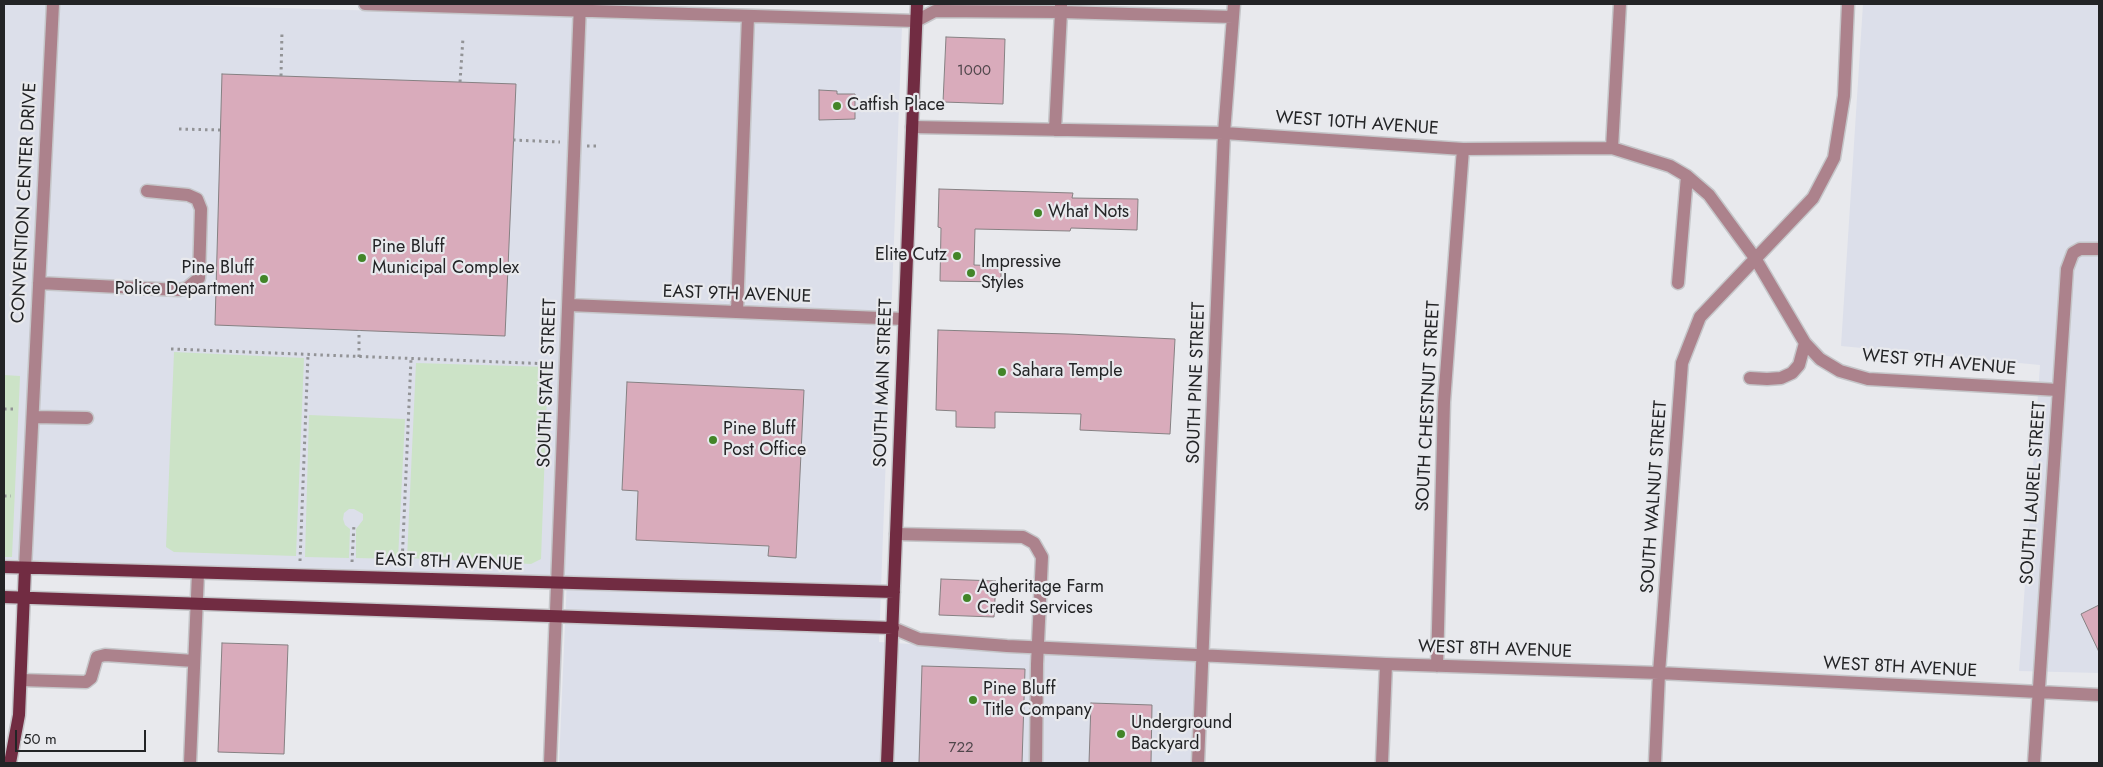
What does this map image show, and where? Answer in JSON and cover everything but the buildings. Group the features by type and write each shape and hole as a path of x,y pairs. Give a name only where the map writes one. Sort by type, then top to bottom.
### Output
{"main road":[{"name":"SOUTH MAIN STREET","path":"887,763 917,4"},
{"name":"EAST 8TH AVENUE","path":"4,567 894,592"},
{"name":"CONVENTION CENTER DRIVE","path":"10,763 20,716 25,568"},
{"path":"4,597 892,628"}],"street":[{"name":"CONVENTION CENTER DRIVE","path":"25,568 53,4"},
{"path":"365,4 580,8 916,21 935,11 1061,8 1232,18"},
{"name":"SOUTH PINE STREET","path":"1198,763 1224,133 1234,4"},
{"path":"1612,148 1620,4"},
{"name":"SOUTH WALNUT STREET","path":"1655,763 1659,673 1682,363 1700,317 1813,198 1834,158 1844,96 1848,4"},
{"name":"SOUTH STATE STREET","path":"550,763 580,8"},
{"path":"1055,130 1061,8"},
{"path":"737,312 748,16"},
{"name":"WEST 10TH AVENUE","path":"912,127 1224,133 1463,149 1612,148 1670,166 1686,176 1709,195 1755,258"},
{"name":"SOUTH CHESTNUT STREET","path":"1437,666 1444,402 1463,149"},
{"path":"1678,282 1686,176"},
{"path":"39,283 180,290 187,288 199,278 201,209 197,199 188,195 147,191"},
{"name":"SOUTH LAUREL STREET","path":"2034,763 2058,390 2069,260 2073,253 2080,249 2099,249"},
{"name":"WEST 9TH AVENUE","path":"1755,258 1805,343 1820,359 1840,371 1868,379 2058,390"},
{"name":"EAST 9TH AVENUE","path":"569,305 904,320"},
{"path":"1750,378 1781,378 1792,373 1799,365 1805,343"},
{"path":"33,417 87,418"},
{"path":"896,534 1023,536 1034,543 1042,557 1036,763"},
{"path":"190,763 198,573"},
{"name":"WEST 8TH AVENUE","path":"892,628 919,639 1038,647 1386,664 1659,673 2099,695"},
{"path":"21,680 86,682 91,678 97,657 105,655 194,661"},
{"path":"1382,763 1386,664"}],"path":[{"path":"281,76 282,32"},
{"path":"460,82 463,38"},
{"path":"179,129 220,130"},
{"path":"513,140 561,142"},
{"path":"587,146 597,146"},
{"path":"359,330 359,357"},
{"path":"171,349 553,364"},
{"path":"300,561 308,355"},
{"path":"402,564 412,359"},
{"path":"4,409 14,409"},
{"path":"4,496 11,496"},
{"path":"352,562 354,524"}],"shaded area":[{"path":"4,4 142,4 902,26 879,642 1194,662 1191,763 559,763 567,578 4,559"},
{"path":"1863,4 2099,4 2099,673 2019,671 2040,365 1841,346"}],"green space":[{"path":"174,352 304,358 296,556 174,552 166,547"},
{"path":"416,363 548,367 541,559 531,564 407,558"},
{"path":"4,375 20,376 12,557 4,557"},
{"path":"309,415 405,419 398,559 356,558 356,529 363,520 363,514 354,509 349,509 344,513 343,519 345,525 350,529 349,558 305,557"}],"place":[{"name":"Catfish Place","path":"837,106"},
{"name":"What Nots","path":"1038,213"},
{"name":"Elite Cutz","path":"957,256"},
{"name":"Pine Bluff Municipal Complex","path":"362,258"},
{"name":"Impressive Styles","path":"971,273"},
{"name":"Pine Bluff Police Department","path":"264,279"},
{"name":"Sahara Temple","path":"1002,372"},
{"name":"Pine Bluff Post Office","path":"713,440"},
{"name":"Agheritage Farm Credit Services","path":"967,598"},
{"name":"Pine Bluff Title Company","path":"973,700"},
{"name":"Underground Backyard","path":"1121,734"}]}
